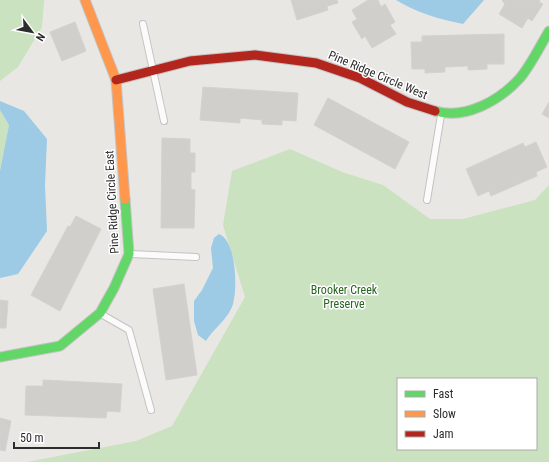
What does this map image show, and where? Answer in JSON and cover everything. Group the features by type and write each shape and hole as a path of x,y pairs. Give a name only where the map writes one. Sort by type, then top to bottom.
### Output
{"street":[{"name":"Pine Ridge Circle East","path":"0,357 60,346 100,313 114,288 129,254 116,80 86,0"},
{"name":"Pine Ridge Circle West","path":"116,80 190,61 255,56 316,62 360,78 407,102 442,113 472,111 494,100 520,78 549,31"}],"lane":[{"path":"143,24 164,121"},
{"path":"427,200 442,113"},
{"path":"129,254 196,257"},
{"path":"100,313 129,330 151,410"}],"green space":[{"path":"0,0 44,0 42,27 18,67 0,81"},
{"path":"0,110 9,125 0,171"},
{"name":"Brooker Creek Preserve","path":"290,149 342,172 383,185 430,219 463,219 535,200 549,185 549,462 27,462 136,441 172,426 245,297 223,225 232,171"}],"water":[{"path":"396,0 484,0 463,24 428,15 412,9"},
{"path":"0,101 24,111 47,139 45,185 47,231 18,274 0,278 0,171 9,125 0,110"},
{"path":"219,234 225,239 233,256 235,279 234,300 226,317 206,341 198,335 194,321 194,301 202,290 213,268 211,248 214,238"}],"building":[{"path":"291,0 337,0 338,3 327,6 328,10 297,20"},
{"path":"368,0 378,0 381,7 385,4 395,22 390,25 396,34 372,48 365,36 362,39 352,22 357,19 352,10"},
{"path":"540,0 539,2 543,4 532,21 528,18 522,28 499,14 505,4 502,1"},
{"path":"75,22 86,51 62,61 50,32"},
{"path":"504,34 504,64 487,64 487,69 468,70 468,66 445,67 445,72 425,73 425,69 412,69 411,42 422,42 422,36"},
{"path":"203,87 298,93 296,121 282,120 282,125 262,124 262,120 240,118 240,123 200,120"},
{"path":"328,98 409,142 395,169 314,125"},
{"path":"549,102 549,118 542,114"},
{"path":"162,138 190,139 190,153 195,153 195,172 191,172 191,189 195,190 194,228 161,228"},
{"path":"536,142 547,167 536,172 537,176 491,196 489,191 478,196 466,169 523,143 525,147"},
{"path":"76,216 101,229 60,311 31,295 68,226 70,227"},
{"path":"184,284 197,375 166,380 153,289"},
{"path":"0,300 8,301 6,328 0,328"},
{"path":"43,380 122,384 120,412 107,411 106,418 25,415 26,386 43,386"},
{"path":"0,418 11,421 5,451 0,450"}],"traffic: fast":[{"path":"435,111 459,113 482,106 503,94 524,73 549,31"},
{"path":"0,357 60,346 100,313 114,288 129,254 125,199"}],"traffic: slow":[{"path":"85,0 116,80 125,199"}],"traffic: jam":[{"path":"116,80 190,61 255,55 316,63 360,78 407,102 435,111"}]}
